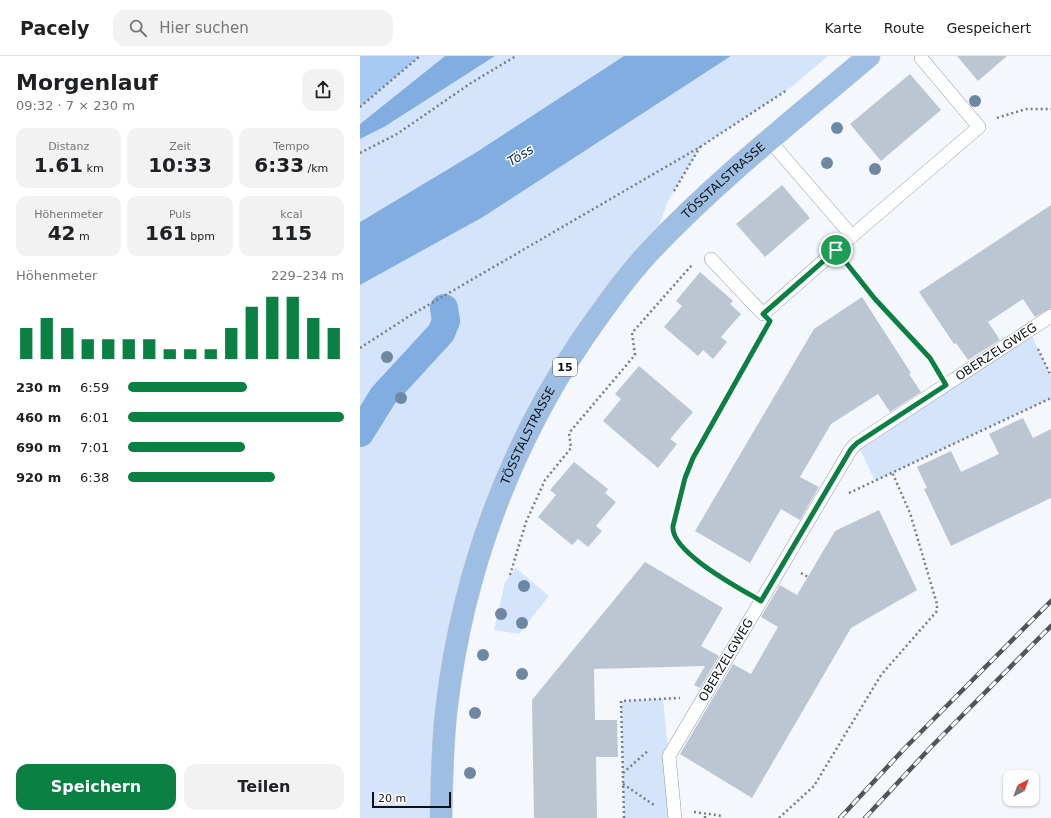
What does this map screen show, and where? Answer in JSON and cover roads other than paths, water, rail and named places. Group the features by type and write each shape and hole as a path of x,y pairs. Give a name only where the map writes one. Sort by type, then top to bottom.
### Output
{"main road":[{"name":"TÖSSTALSTRASSE","path":"441,818 447,705 461,622 486,531 530,427 572,354 629,275 683,218 869,56"}],"lane":[{"path":"710,259 763,314 979,127 921,58"},
{"path":"770,141 852,236"},
{"name":"OBERZELGWEG","path":"674,814 669,756 854,446 1051,316"}],"water":[{"path":"445,56 495,56 384,127 360,139 360,124"},
{"name":"Töss","path":"624,56 731,56 483,217 360,285 360,222 475,153"}],"waterway":[{"path":"360,433 383,396 441,333 446,321 444,308"}],"railway":[{"path":"840,818 904,749 1051,601"},
{"path":"865,818 931,747 1051,626"}]}
